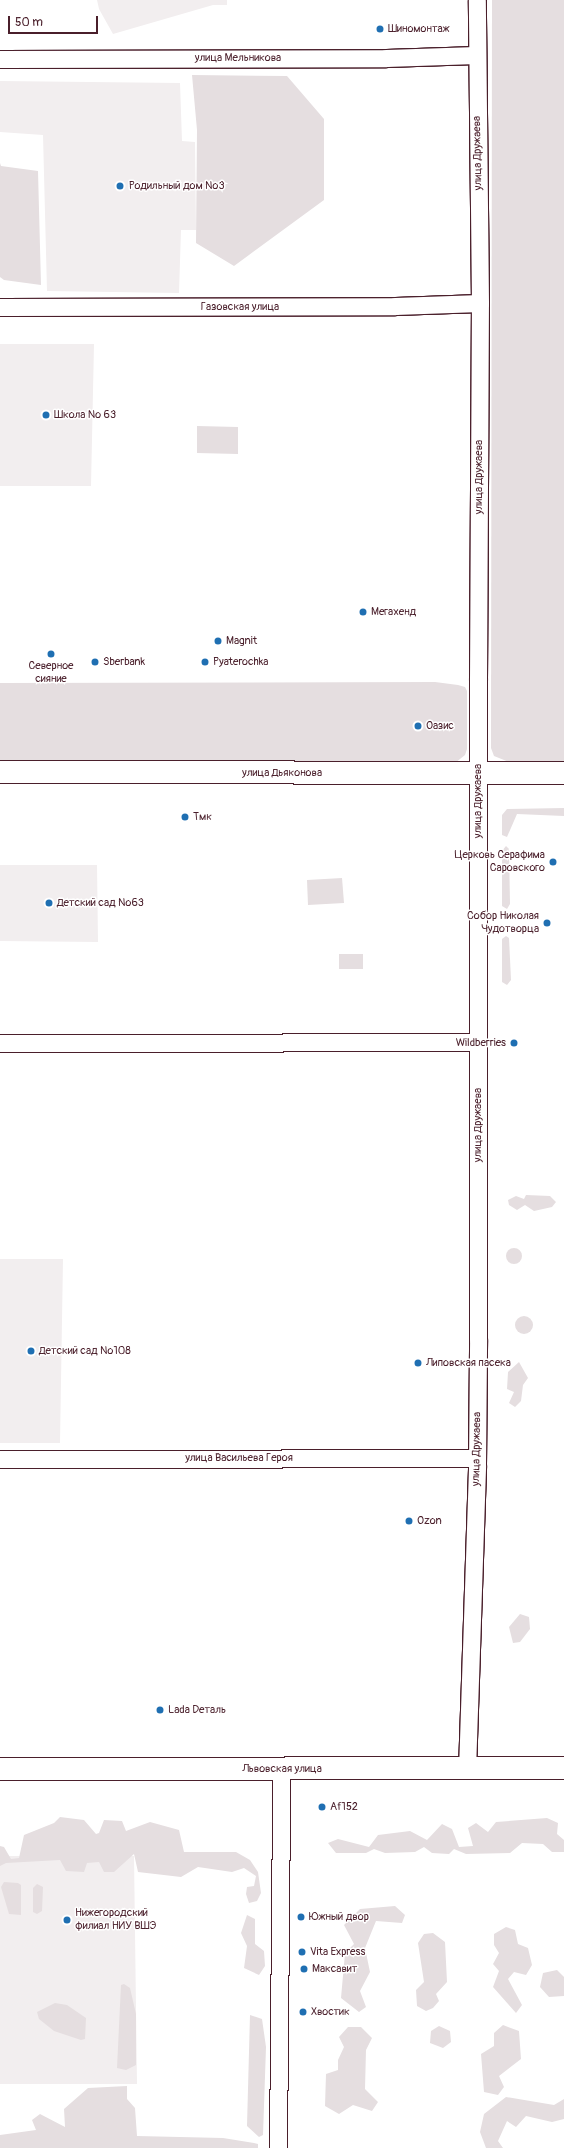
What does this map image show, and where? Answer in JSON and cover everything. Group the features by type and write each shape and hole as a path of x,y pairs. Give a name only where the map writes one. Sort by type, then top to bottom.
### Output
{"main road":[{"name":"улица Дьяконова","path":"0,772 564,773"},
{"name":"Львовская улица","path":"0,1769 467,1770 564,1768"}],"street":[{"name":"улица Дружаева","path":"467,1770 477,1458 480,303 476,55 477,0"},
{"name":"улица Мельникова","path":"0,59 378,58 476,55"},
{"name":"Газовская улица","path":"0,307 395,306 480,303"},
{"path":"0,1043 478,1042"},
{"name":"улица Васильева Героя","path":"0,1458 477,1458"},
{"path":"278,2148 281,1770"}],"shaded area":[{"path":"97,0 227,0 227,5 213,5 113,34 99,9"},
{"path":"492,0 564,0 564,763 509,762 494,756 491,748"},
{"path":"192,75 287,76 324,119 324,200 234,266 196,243 197,130"},
{"name":"Родильный дом №3","path":"0,81 180,83 182,141 195,142 196,230 181,230 179,293 47,291 43,135 0,132"},
{"path":"0,163 1,166 38,171 41,285 4,280 0,277"},
{"name":"Школа № 63","path":"0,344 94,344 91,486 0,486"},
{"path":"197,426 238,427 238,454 197,453"},
{"path":"435,682 458,685 465,687 467,691 467,749 465,755 455,763 0,764 0,683"},
{"path":"564,808 564,816 517,814 507,837 502,835 502,815 507,809"},
{"path":"506,846 509,849 510,904 507,909 502,906 502,851"},
{"name":"Детский сад №63","path":"0,865 97,865 98,942 0,941"},
{"path":"342,878 344,903 308,905 307,880"},
{"path":"506,936 509,938 511,980 507,985 502,982 502,939"},
{"path":"339,954 363,954 363,969 339,969"},
{"path":"526,1195 550,1196 556,1202 552,1207 534,1211 525,1205 517,1210 509,1205 508,1200 516,1196 524,1199"},
{"path":"514,1248 520,1250 522,1256 520,1262 514,1264 508,1262 506,1256 508,1250"},
{"name":"Детский сад №108","path":"0,1259 63,1259 60,1443 0,1443"},
{"path":"524,1316 530,1319 533,1325 530,1331 524,1334 518,1331 515,1325 518,1319"},
{"path":"519,1362 528,1378 523,1385 521,1401 515,1407 509,1403 514,1392 507,1389 508,1372"},
{"path":"520,1614 529,1617 530,1629 520,1642 513,1643 509,1627"},
{"path":"60,1817 84,1820 96,1834 99,1833 104,1820 122,1821 126,1831 150,1822 179,1830 184,1852 236,1852 250,1860 258,1872 261,1893 257,1901 249,1903 246,1894 247,1887 254,1886 256,1876 244,1868 232,1872 198,1867 181,1877 138,1872 134,1854 114,1872 104,1872 99,1862 87,1863 84,1872 66,1871 60,1860 6,1863 0,1866 0,1846 4,1847 11,1859 19,1858 24,1835 54,1823"},
{"path":"547,1818 558,1823 557,1834 564,1840 564,1852 552,1852 543,1844 522,1843 510,1853 466,1854 454,1849 449,1854 432,1853 424,1847 415,1852 385,1853 374,1849 366,1853 336,1853 328,1843 338,1839 369,1847 378,1835 410,1831 427,1840 442,1824 452,1829 459,1847 473,1846 468,1828 476,1823 488,1832 496,1822"},
{"name":"Нижегородский филиал НИУ ВШЭ","path":"0,1856 134,1856 137,2084 0,2084"},
{"path":"4,1882 18,1883 21,1885 21,1915 9,1914 1,1887"},
{"path":"37,1884 43,1887 42,1911 37,1914 33,1912 33,1888"},
{"path":"395,1906 405,1915 402,1923 376,1921 365,1948 370,1972 360,1991 366,2007 359,2012 341,1998 345,1953 354,1944 344,1925 360,1909"},
{"path":"247,1915 255,1919 255,1944 264,1951 265,1966 259,1975 244,1968 247,1946 241,1933"},
{"path":"506,1927 515,1930 518,1944 528,1948 532,1965 526,1975 514,1972 508,1979 522,2005 516,2013 493,1987 499,1971 493,1964 499,1953 494,1945 494,1934"},
{"path":"433,1933 445,1942 447,1982 436,1994 439,2001 433,2008 426,2011 417,2006 416,1990 424,1982 418,1943 424,1934"},
{"path":"557,1970 564,1977 564,1996 549,1997 540,1987 543,1973"},
{"path":"124,1984 130,1988 136,2014 136,2065 126,2070 117,2068 121,1985"},
{"path":"55,2003 67,2005 86,2018 85,2039 81,2040 54,2031 39,2019 37,2012"},
{"path":"250,2015 262,2019 266,2047 263,2135 259,2137 247,2126"},
{"path":"503,2025 519,2031 521,2059 499,2076 504,2087 498,2095 484,2092 481,2054 494,2046 494,2033"},
{"path":"439,2026 450,2031 451,2042 443,2048 430,2043 431,2031"},
{"path":"348,2027 361,2027 372,2038 366,2050 365,2089 378,2102 372,2111 353,2105 339,2114 325,2106 326,2074 338,2070 338,2060 344,2047 339,2037"},
{"path":"127,2086 127,2099 135,2108 137,2136 223,2138 258,2144 258,2148 0,2148 0,2135 36,2130 32,2120 40,2114 65,2127 64,2109 88,2088"},
{"path":"506,2097 554,2105 564,2099 564,2119 552,2122 526,2116 516,2127 507,2121 498,2141 503,2148 486,2148 480,2132 484,2114"}],"place":[{"name":"Шиномонтаж","path":"380,29"},
{"name":"Родильный дом №3","path":"120,186"},
{"name":"Школа № 63","path":"46,415"},
{"name":"Мегахенд","path":"363,612"},
{"name":"Magnit","path":"218,641"},
{"name":"Северное сияние","path":"51,654"},
{"name":"Sberbank","path":"95,662"},
{"name":"Pyaterochka","path":"205,662"},
{"name":"Оазис","path":"418,726"},
{"name":"Тмк","path":"185,817"},
{"name":"Церковь Серафима Саровского","path":"553,862"},
{"name":"Детский сад №63","path":"49,903"},
{"name":"Собор Николая Чудотворца","path":"547,923"},
{"name":"Wildberries","path":"514,1043"},
{"name":"Детский сад №108","path":"31,1351"},
{"name":"Липовская пасека","path":"418,1363"},
{"name":"Ozon","path":"409,1521"},
{"name":"Lada Dеталь","path":"160,1710"},
{"name":"Af152","path":"322,1807"},
{"name":"Южный двор","path":"301,1917"},
{"name":"Нижегородский филиал НИУ ВШЭ","path":"67,1920"},
{"name":"Vita Express","path":"302,1952"},
{"name":"Максавит","path":"304,1969"},
{"name":"Хвостик","path":"303,2012"}]}
